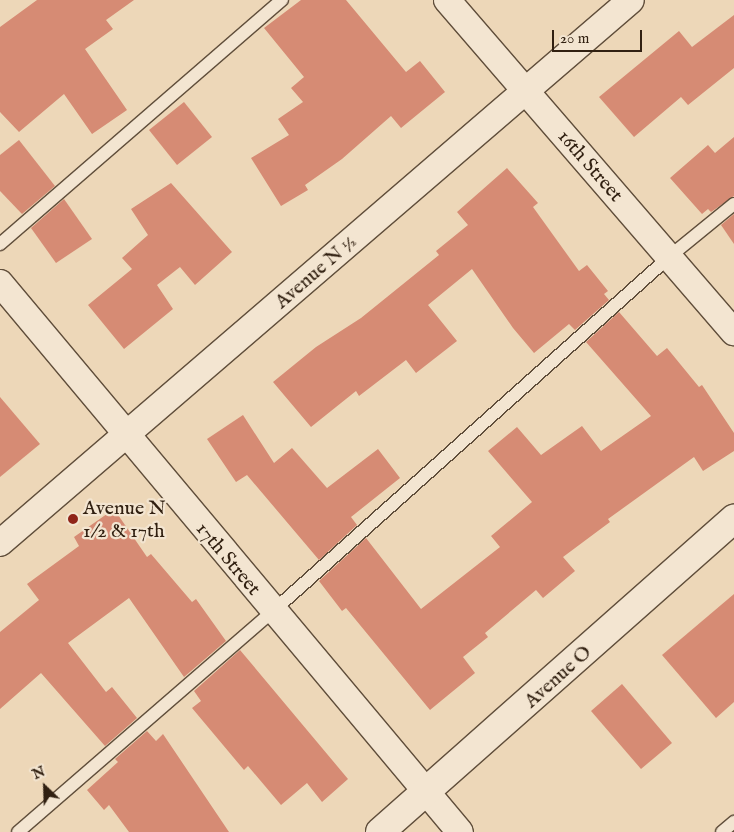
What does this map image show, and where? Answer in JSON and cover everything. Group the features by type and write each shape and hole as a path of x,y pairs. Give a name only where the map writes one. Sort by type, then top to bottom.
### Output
{"street":[{"name":"16th Street","path":"447,0 734,332"},
{"name":"Avenue N ½","path":"0,543 631,0"},
{"name":"17th Street","path":"0,283 272,612 460,832"},
{"name":"Avenue O","path":"380,832 426,794 734,519"}],"lane":[{"path":"0,244 282,0"},
{"path":"18,832 272,612 669,257 734,204"},
{"path":"722,832 734,822"}],"building":[{"path":"37,0 134,0 106,20 113,29 85,49 127,110 92,134 64,94 19,132 0,112 0,27"},
{"path":"301,0 346,0 406,72 420,61 445,92 401,128 391,116 342,159 305,185 308,190 281,206 251,158 289,135 278,119 303,102 291,88 304,77 264,28"},
{"path":"734,15 734,68 688,105 681,97 634,137 599,97 679,31 692,47"},
{"path":"184,102 212,137 177,165 149,130"},
{"path":"734,137 734,196 711,212 708,209 702,214 670,178 708,145 715,153"},
{"path":"19,140 55,186 22,214 0,191 0,155"},
{"path":"507,168 538,203 533,207 579,271 587,265 608,291 604,294 609,300 575,330 569,324 534,353 513,328 472,269 428,305 457,341 416,373 406,360 359,396 356,391 311,427 273,382 316,347 361,318 439,255 436,251 468,225 457,212"},
{"path":"171,183 232,252 195,285 180,267 157,285 173,309 124,349 88,305 132,269 122,258 148,235 131,209"},
{"path":"64,199 92,239 56,263 31,228"},
{"path":"734,214 734,244 721,225"},
{"path":"619,312 657,356 667,348 699,387 702,385 734,433 734,451 703,471 694,457 608,519 610,522 563,557 575,571 543,598 536,590 485,633 488,637 463,657 475,673 430,710 346,608 342,611 319,581 366,538 421,609 500,547 491,536 532,502 488,451 517,427 541,455 582,426 601,451 651,416 586,342"},
{"path":"0,397 40,444 0,477"},
{"path":"243,415 274,463 292,448 327,488 378,449 400,478 351,517 357,525 319,560 247,475 236,482 207,439"},
{"path":"114,509 147,557 151,554 192,602 196,599 226,641 184,677 129,598 68,643 106,692 112,687 137,718 105,746 41,673 0,709 0,632 39,600 27,584 79,546 74,537"},
{"path":"734,594 734,702 716,718 662,655"},
{"path":"240,650 348,779 322,802 307,783 281,805 248,766 244,770 192,708 201,701 194,691"},
{"path":"622,684 672,743 641,769 591,711"},
{"path":"147,731 156,741 163,734 229,832 129,832 109,805 104,810 87,790 118,762 115,759"}],"place":[{"name":"Avenue N 1/2 & 17th","path":"73,519"}]}
